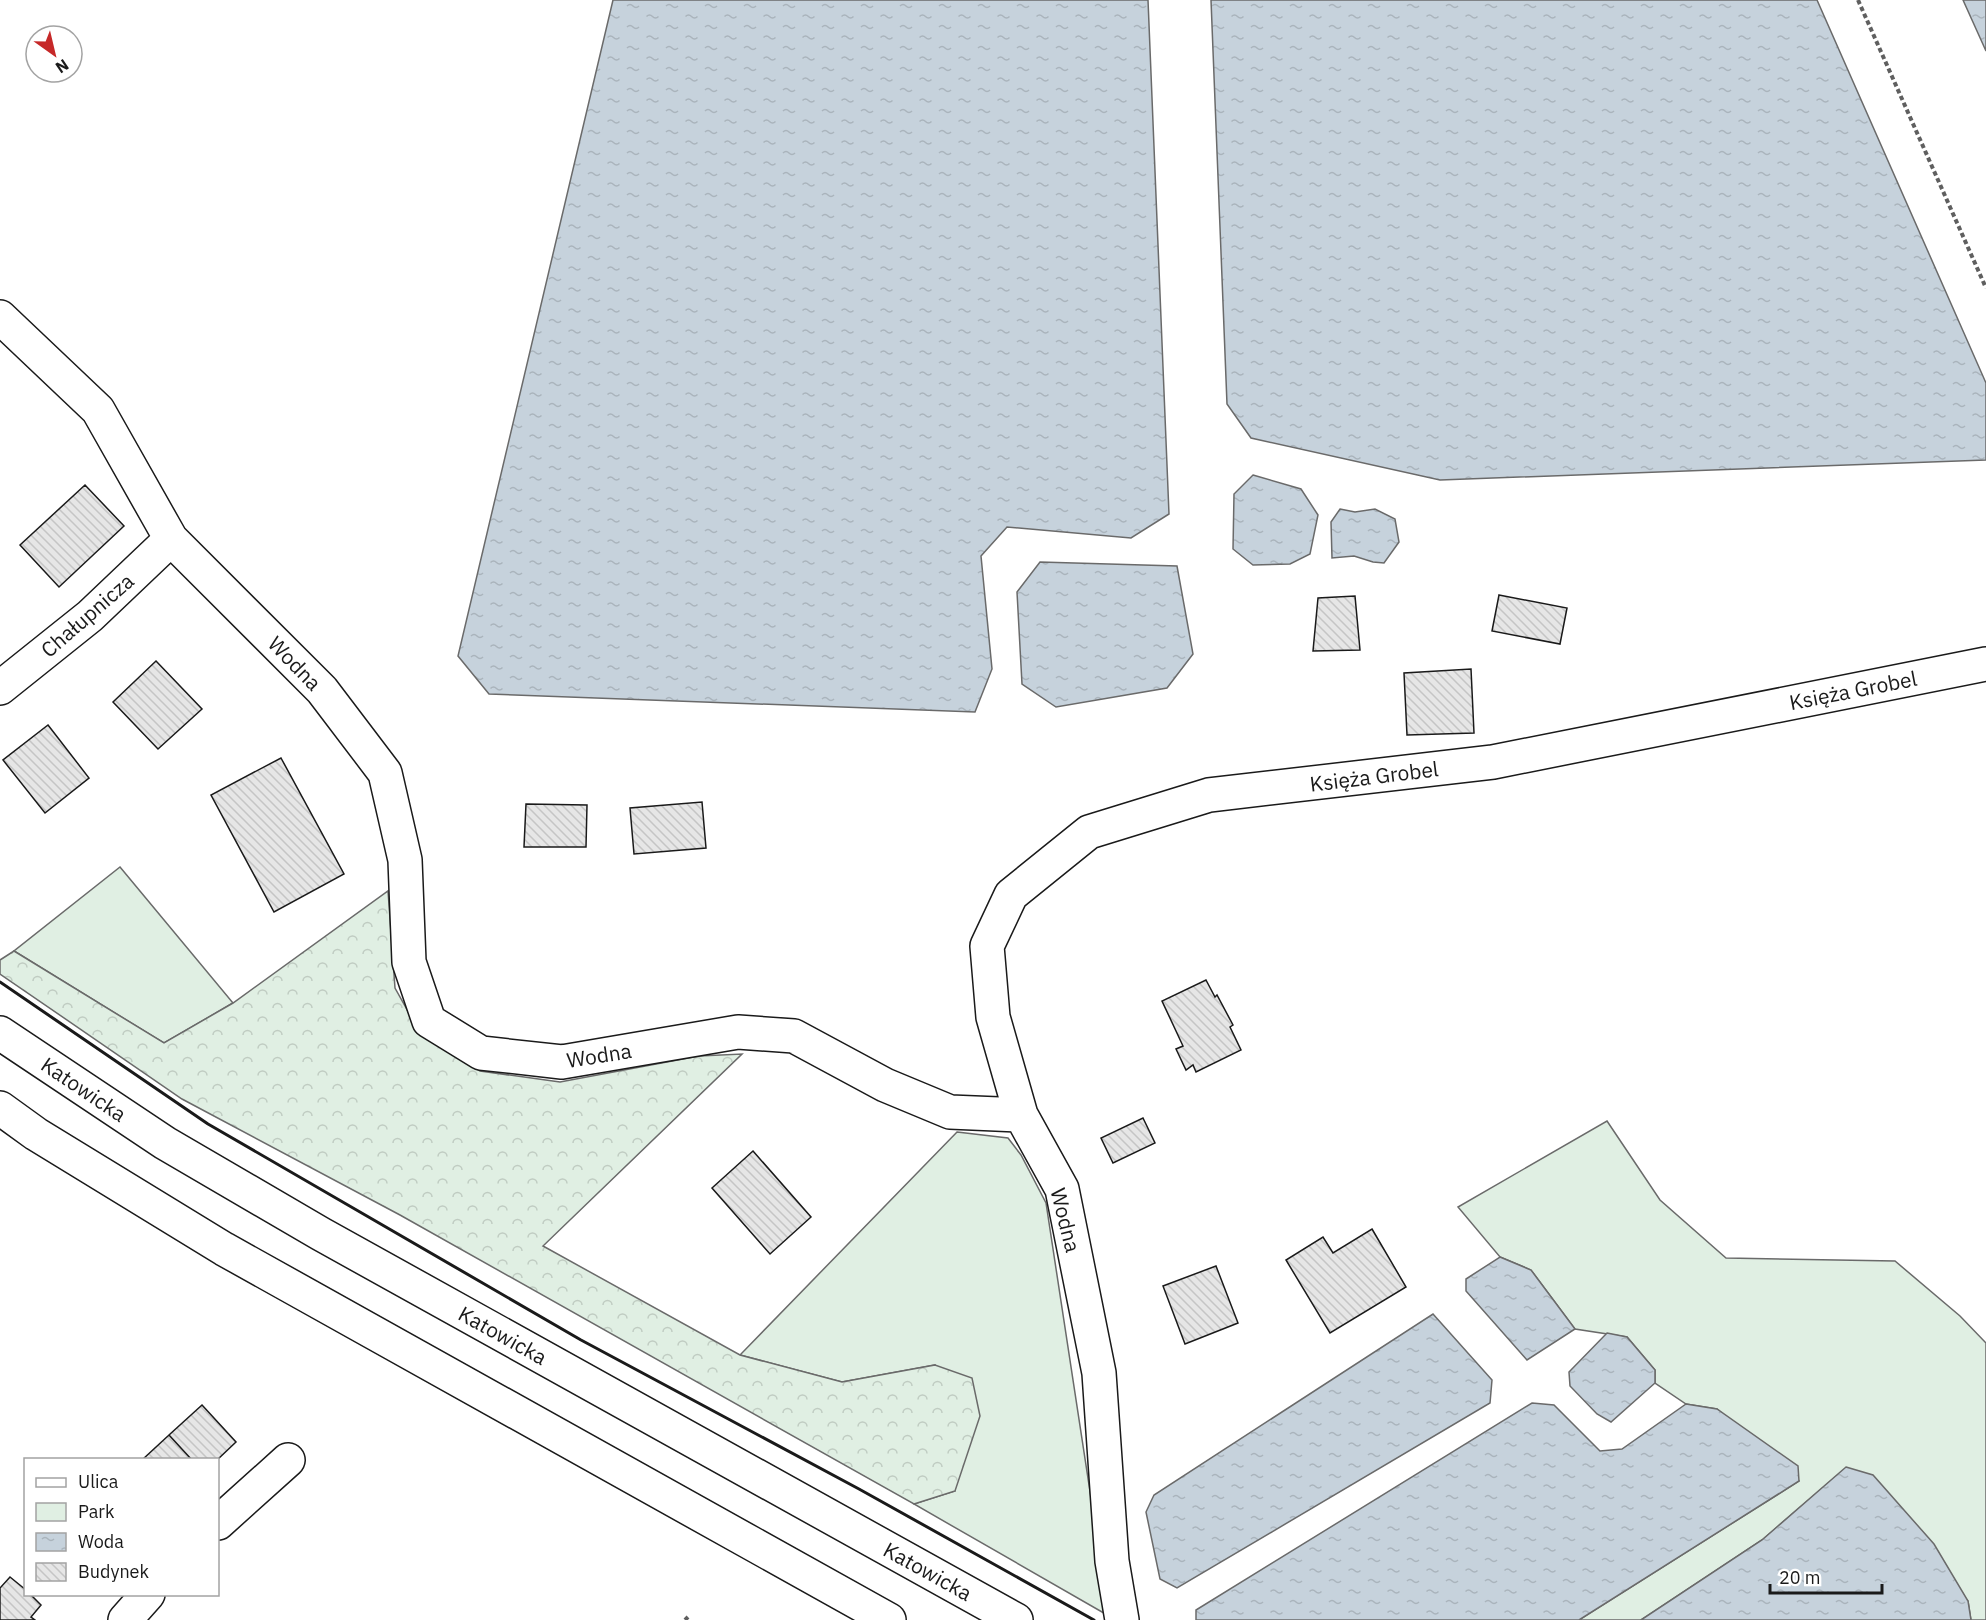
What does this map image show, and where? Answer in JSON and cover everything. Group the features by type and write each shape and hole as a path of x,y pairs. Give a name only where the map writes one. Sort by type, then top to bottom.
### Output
{"street":[{"name":"Wodna","path":"0,317 98,410 171,539 322,690 386,773 405,860 409,962 429,1021 481,1053 562,1062 738,1032 794,1036 885,1085 950,1112 1021,1115 1062,1189 1099,1373 1112,1561 1122,1620"},
{"name":"Chałupnicza","path":"0,688 90,616 171,539"},
{"name":"Księża Grobel","path":"1021,1115 993,1017 987,946 1011,894 1089,832 1209,795 1493,762 1986,664"},
{"name":"Katowicka","path":"0,1033 165,1143 301,1222 1016,1620"},
{"path":"0,1108 36,1134 224,1249 889,1620"},
{"path":"219,1522 288,1460"},
{"path":"124,1620 146,1596"}],"path":[{"path":"1858,0 1986,288"}],"green space":[{"path":"120,867 233,1003 164,1043 14,951"},
{"path":"388,891 395,988 419,1031 480,1071 560,1082 699,1056 742,1054 543,1246 740,1355 842,1382 935,1365 972,1378 980,1416 955,1491 914,1504 400,1215 182,1099 0,974 0,960 14,951 164,1043 233,1003"},
{"path":"1607,1121 1660,1200 1726,1258 1895,1261 1960,1316 1986,1343 1986,1620 1971,1620 1968,1601 1846,1468 1762,1540 1641,1620 1579,1620 1799,1481 1717,1409 1686,1404 1655,1383 1655,1370 1627,1337 1575,1329 1531,1270 1500,1257 1458,1207"},
{"path":"957,1132 1008,1138 1021,1155 1046,1203 1109,1616 914,1504 955,1491 935,1365 842,1382 740,1355"}],"water":[{"path":"613,0 1148,0 1169,514 1131,538 1007,527 981,556 992,669 975,712 489,694 458,656"},
{"path":"1211,0 1817,0 1986,383 1986,460 1440,480 1251,438 1227,404"},
{"path":"1963,0 1986,0 1986,51"},
{"path":"1253,475 1301,489 1318,515 1310,554 1290,564 1253,565 1233,549 1234,494"},
{"path":"1340,509 1355,512 1375,509 1395,519 1399,542 1384,563 1354,556 1332,558 1331,522"},
{"path":"1040,562 1177,566 1193,654 1167,688 1056,707 1022,684 1017,592"},
{"path":"1500,1257 1531,1270 1575,1329 1527,1360 1466,1291 1466,1279"},
{"path":"1433,1314 1492,1380 1490,1403 1177,1588 1160,1579 1146,1512 1154,1495"},
{"path":"1607,1333 1627,1337 1655,1370 1655,1383 1611,1422 1597,1414 1570,1386 1569,1372"},
{"path":"1532,1403 1554,1405 1600,1451 1622,1449 1686,1404 1717,1409 1798,1466 1799,1481 1579,1620 1196,1620 1196,1610"},
{"path":"1846,1467 1873,1475 1934,1544 1968,1601 1971,1620 1641,1620 1762,1540"}],"building":[{"path":"85,485 124,526 59,587 20,545"},
{"path":"1499,595 1567,608 1560,644 1492,631"},
{"path":"1355,596 1360,650 1313,651 1318,598"},
{"path":"156,661 202,709 158,749 113,702"},
{"path":"1471,669 1474,733 1407,735 1404,673"},
{"path":"48,725 89,778 45,813 3,760"},
{"path":"281,758 344,874 274,912 211,795"},
{"path":"702,802 706,848 634,854 630,808"},
{"path":"526,804 587,805 586,847 524,847"},
{"path":"1206,980 1233,1025 1230,1027 1241,1050 1196,1072 1193,1065 1186,1070 1176,1049 1183,1046 1162,1001"},
{"path":"1143,1118 1155,1143 1113,1163 1101,1138"},
{"path":"753,1151 811,1217 770,1254 712,1188"},
{"path":"1372,1229 1406,1287 1330,1333 1286,1260 1323,1237 1333,1253"},
{"path":"1216,1266 1238,1323 1185,1344 1163,1286"},
{"path":"202,1405 236,1442 219,1458 190,1458 169,1435"},
{"path":"169,1435 190,1458 144,1458"},
{"path":"10,1577 24,1588 24,1596 32,1596 41,1605 31,1617 35,1620 0,1620 0,1588"}],"wall":[{"path":"0,982 208,1124 581,1340 859,1489 1094,1620"}]}
